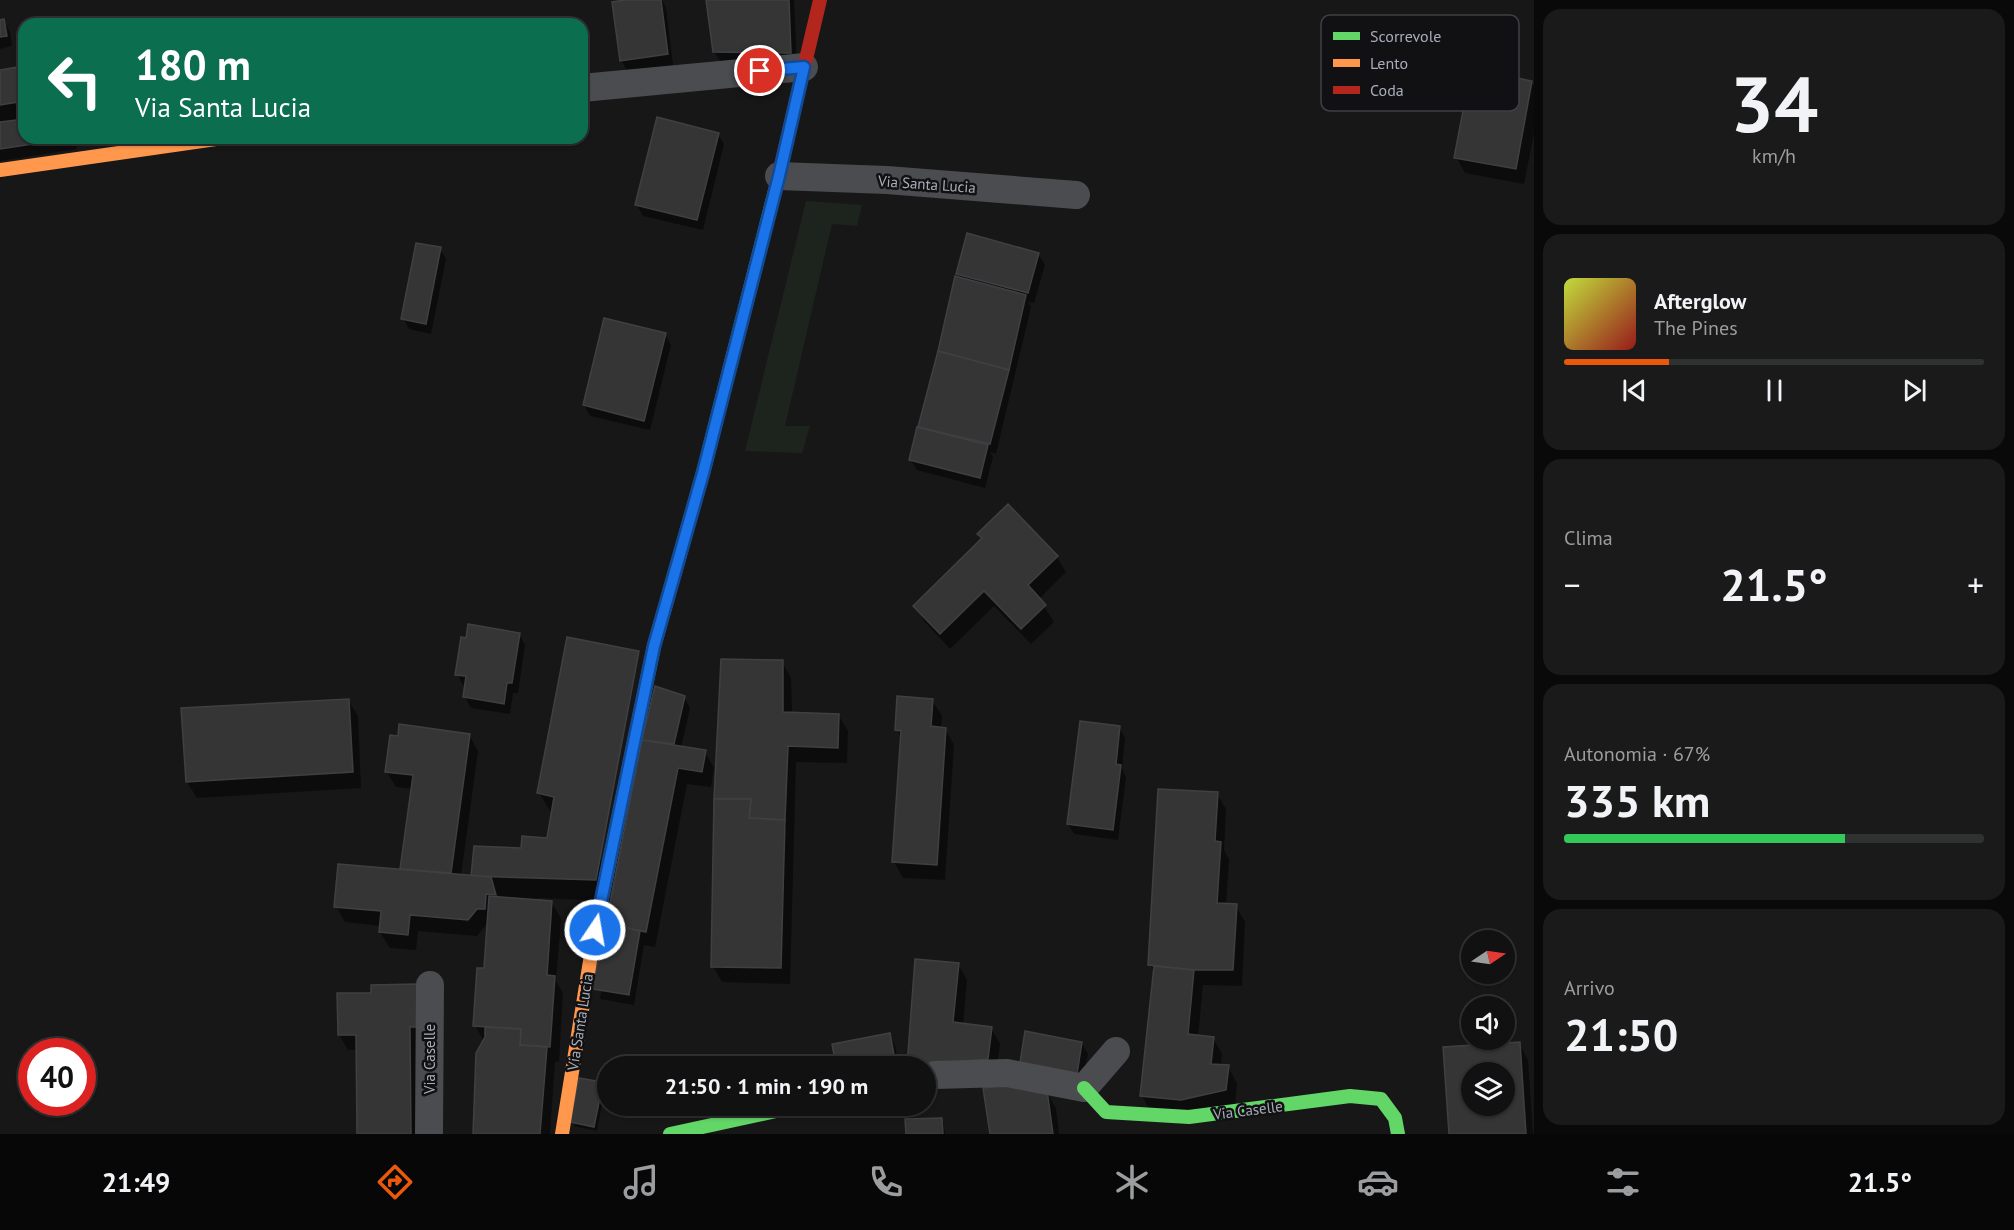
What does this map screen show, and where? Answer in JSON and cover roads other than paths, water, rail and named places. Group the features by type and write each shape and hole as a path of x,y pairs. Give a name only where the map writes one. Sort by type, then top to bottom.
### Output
{"street":[{"name":"Via Santa Lucia","path":"562,1134 595,930 654,646 703,473 779,176 820,0"},
{"path":"588,87 804,67"},
{"path":"0,170 181,144"},
{"name":"Via Santa Lucia","path":"779,176 887,180 1076,195"},
{"name":"Via Caselle","path":"429,1134 430,985"},
{"path":"936,1076 1007,1073 1084,1088 1116,1051"},
{"name":"Via Caselle","path":"1084,1088 1106,1112 1190,1117 1350,1096 1381,1099 1395,1118 1398,1134"},
{"path":"670,1134 753,1116"}]}
